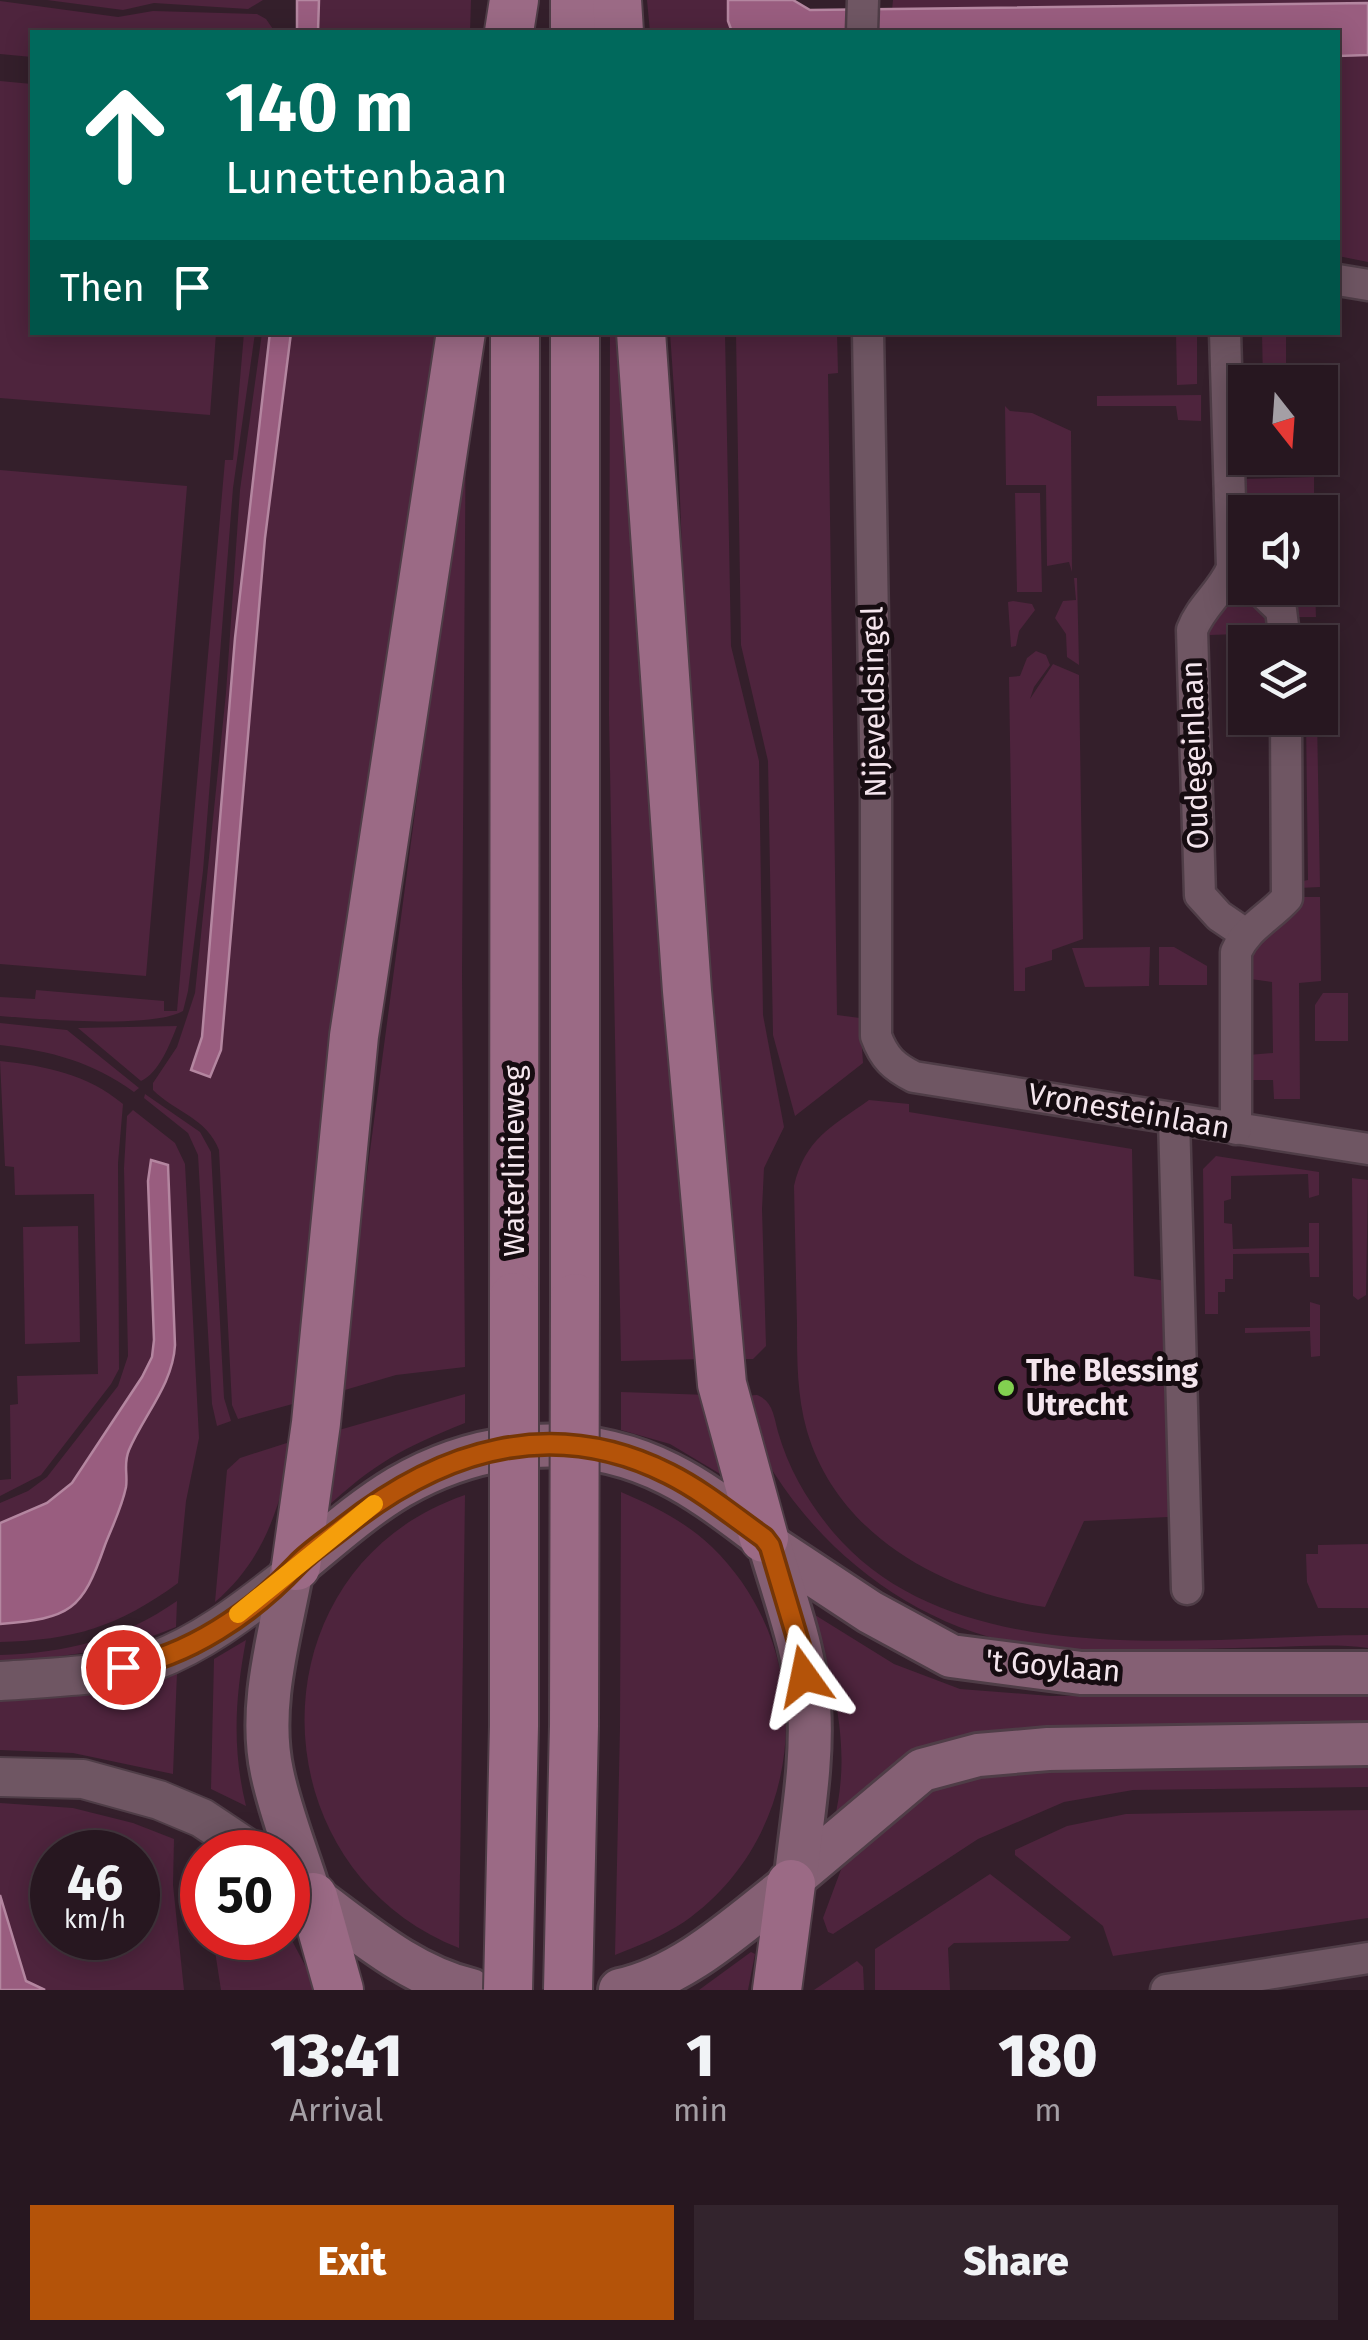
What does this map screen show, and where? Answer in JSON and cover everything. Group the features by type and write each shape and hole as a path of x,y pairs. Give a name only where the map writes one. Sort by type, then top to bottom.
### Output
{"main road":[{"path":"512,30 515,0"},
{"path":"575,0 575,30"},
{"path":"617,0 619,30"},
{"path":"288,1830 272,1772 268,1696 316,1423 354,1036 462,335"},
{"name":"Waterlinieweg","path":"508,1990 514,1726 515,335"},
{"name":"Waterlinieweg","path":"568,1990 574,1726 575,335"},
{"path":"641,335 686,991 722,1384 800,1647 809,1704 809,1766 777,1990"},
{"name":"'t Goylaan","path":"293,1570 396,1489 432,1469 470,1455 510,1447 551,1445 631,1458 669,1474 704,1494 870,1612 951,1656 1082,1673 1368,1673"},
{"path":"620,1990 668,1972 696,1956 922,1770 978,1754 1048,1749 1368,1744"},
{"path":"310,1892 385,1950 422,1972 471,1990"},
{"path":"310,1907 339,1990"}],"street":[{"path":"862,0 862,30"},
{"path":"1340,280 1368,285"},
{"name":"Nijeveldsingel","path":"868,335 876,1036 893,1066"},
{"name":"Oudegeinlaan","path":"1225,335 1234,495"},
{"name":"Oudegeinlaan","path":"1228,584 1197,618 1192,630 1195,791 1200,895 1219,916 1244,933"},
{"path":"1236,1129 1236,952 1244,933 1272,916 1288,898 1286,735"},
{"name":"Vronesteinlaan","path":"893,1066 914,1077 1368,1149"},
{"path":"1174,1118 1187,1589"},
{"path":"0,1681 66,1676 152,1662 204,1638 293,1570"},
{"path":"0,1777 83,1779 159,1800 220,1830"},
{"path":"1166,1990 1368,1958"}],"shaded area":[{"path":"47,0 263,0 248,9 154,3 123,10"},
{"path":"297,0 319,0 318,30 297,30"},
{"path":"319,0 471,0 470,30 318,30"},
{"path":"647,0 728,0 731,30 650,30"},
{"path":"728,0 793,0 810,10 1368,3 1368,55 1340,56 1340,30 731,30"},
{"path":"893,0 1368,0 1368,262 1340,256 1340,30 892,10"},
{"path":"0,1 118,17 153,11 257,14 274,30 30,30 30,57 0,54"},
{"path":"0,81 30,84 30,335 216,335 210,415 0,398"},
{"path":"244,335 255,335 233,488 203,871 183,1011 168,1017 121,1021 0,1016 0,997 35,999 36,990 164,1001 164,1011 177,1011 225,460 233,460"},
{"path":"262,335 270,335 235,638 202,1036 191,1070 209,1077 221,1050 265,538 291,335 443,335 300,1402 238,1419 232,1405 219,1150 207,1130 162,1098 153,1090 153,1083 177,1047 195,993 226,693 240,490"},
{"path":"270,335 291,335 265,538 221,1050 210,1077 191,1070 202,1037 235,638"},
{"path":"610,335 619,335 705,1359 621,1361 609,715"},
{"path":"670,335 725,335 731,646 759,761 763,1015 784,1127 764,1168 766,1346 753,1359 731,1359 696,915"},
{"path":"736,335 837,335 838,373 828,374 837,1015 860,1018 863,1063 795,1116 773,1035 768,761 741,645"},
{"path":"1176,335 1197,335 1197,384 1177,385"},
{"path":"1262,335 1286,335 1286,365 1263,365"},
{"path":"1201,395 1201,421 1178,420 1176,406 1097,406 1097,396"},
{"path":"466,396 462,974 465,1367 396,1375 338,1392 434,669"},
{"path":"1005,406 1010,411 1032,413 1071,431 1072,572 1069,562 1047,566 1046,485 1006,485"},
{"path":"0,470 187,486 146,976 0,964"},
{"path":"1314,477 1314,495 1242,495 1240,479"},
{"path":"1015,493 1040,493 1042,592 1017,592"},
{"path":"1077,578 1079,665 1067,657 1066,634 1055,618 1063,601 1076,600"},
{"path":"1008,602 1032,604 1035,610 1019,631 1016,646 1011,647"},
{"path":"1228,602 1260,605 1265,608 1267,625 1228,625 1228,634 1210,635 1206,632"},
{"path":"1295,605 1316,605 1316,617 1295,617"},
{"path":"1036,651 1046,655 1050,665 1030,699 1053,664 1079,675 1083,939 1052,950 1052,960 1025,968 1025,991 1014,991 1009,677 1020,676 1027,658"},
{"path":"1306,735 1317,735 1320,887 1299,888 1299,882 1308,880"},
{"path":"1299,897 1320,897 1321,981 1299,983 1300,1099 1274,1099 1273,1080 1249,1080 1248,1055 1273,1053 1272,982 1251,979 1248,955"},
{"path":"1150,947 1149,986 1085,987 1072,948"},
{"path":"1159,947 1174,947 1207,966 1207,985 1159,985"},
{"path":"1323,993 1348,993 1348,1041 1315,1041 1315,1005"},
{"path":"0,1023 67,1030 139,1088 134,1092 71,1060 0,1045"},
{"path":"177,1026 158,1065 141,1081 78,1028"},
{"path":"0,1061 65,1073 95,1085 123,1104 118,1163 119,1369 41,1475 0,1496 0,1480 11,1479 10,1405 18,1404 17,1376 98,1374 94,1194 15,1195 14,1167 5,1166"},
{"path":"145,1094 200,1132 211,1152 224,1398 231,1421 217,1426 212,1404 198,1155 188,1133 144,1098"},
{"path":"869,1100 909,1104 909,1112 1132,1149 1134,1276 1166,1281 1168,1517 1084,1521 1045,1607 969,1588 899,1553 843,1501 822,1468 807,1431 798,1364 794,1186 813,1145"},
{"path":"133,1110 175,1143 185,1164 199,1438 186,1501 178,1583 135,1610 94,1628 51,1638 0,1642 0,1624 33,1621 68,1609 127,1480 126,1466 135,1436 174,1360 167,1165 152,1357 72,1483 47,1503 0,1523 0,1503 28,1491 47,1477 118,1386 128,1356 124,1168 127,1116"},
{"path":"1216,1156 1319,1172 1319,1195 1309,1198 1308,1174 1231,1176 1231,1199 1224,1201 1224,1223 1232,1224 1233,1249 1309,1247 1309,1223 1319,1223 1319,1277 1310,1277 1309,1253 1233,1254 1233,1279 1225,1279 1225,1292 1218,1292 1218,1314 1205,1314 1203,1169"},
{"path":"151,1160 168,1165 175,1345 169,1373 129,1450 122,1502 89,1584 70,1607 58,1614 0,1624 0,1523 47,1503 72,1483 152,1357 148,1181"},
{"path":"1352,1178 1368,1180 1366,1295 1358,1300 1353,1296"},
{"path":"78,1226 80,1342 25,1344 23,1227"},
{"path":"1310,1302 1320,1305 1320,1356 1311,1357 1310,1331 1245,1333 1245,1328 1310,1327"},
{"path":"621,1392 709,1395 732,1481 670,1444 621,1430"},
{"path":"465,1394 465,1423 390,1458 324,1510 332,1432"},
{"path":"757,1395 770,1405 794,1472 833,1532 884,1578 944,1609 1012,1628 1083,1638 1157,1641 1368,1635 1368,1648 1063,1649 1019,1644 936,1617 861,1570 799,1508 769,1464 740,1396"},
{"path":"293,1441 269,1529 247,1567 215,1602 227,1470 240,1458"},
{"path":"621,1492 691,1530 712,1547 747,1590 771,1638 784,1689 785,1741 776,1793 756,1841 726,1885 684,1922 615,1955 620,1727"},
{"path":"465,1495 459,1948 391,1908 343,1853 314,1788 304,1718 315,1649 345,1585 395,1532"},
{"path":"1368,1544 1368,1608 1318,1608 1307,1582 1306,1554 1318,1554 1318,1545"},
{"path":"177,1601 176,1627 155,1635 90,1652 0,1662 0,1655 93,1642 136,1625"},
{"path":"815,1615 894,1664 960,1689 1051,1696 1368,1691 1368,1734 1056,1740 834,1821 841,1743 834,1693 812,1617"},
{"path":"246,1640 237,1723 246,1806 211,1789 214,1659"},
{"path":"177,1672 173,1774 73,1753 0,1750 0,1697 159,1678"},
{"path":"1368,1750 1368,1787 1133,1790 1064,1802 978,1839 833,1934 828,1932 823,1918 849,1848 951,1774"},
{"path":"0,1803 73,1808 151,1830 30,1830 30,1960 160,1960 160,1834 174,1839 173,1885 184,1990 45,1990 26,1981 0,1895"},
{"path":"1368,1810 1368,1918 1113,1956 1103,1926 1015,1855 1015,1850 1067,1826 1126,1814"},
{"path":"990,1874 1071,1937 1068,1941 954,1943 948,1948 950,1990 875,1990 875,1949"},
{"path":"0,1895 26,1981 45,1990 0,1990"},
{"path":"751,1952 755,1954 748,1990 699,1990"},
{"path":"216,1960 302,1960 318,1990 221,1990"},
{"path":"857,1961 863,1967 864,1990 814,1990"}],"slow traffic":[{"path":"238,1614 374,1504"}],"place":[{"name":"The Blessing Utrecht","path":"1006,1388"}],"route":[{"path":"123,1667 152,1662 204,1638 291,1574 362,1513 432,1469 470,1455 510,1447 551,1445 611,1453 669,1474 764,1538 770,1546 800,1647 804,1676"}]}
